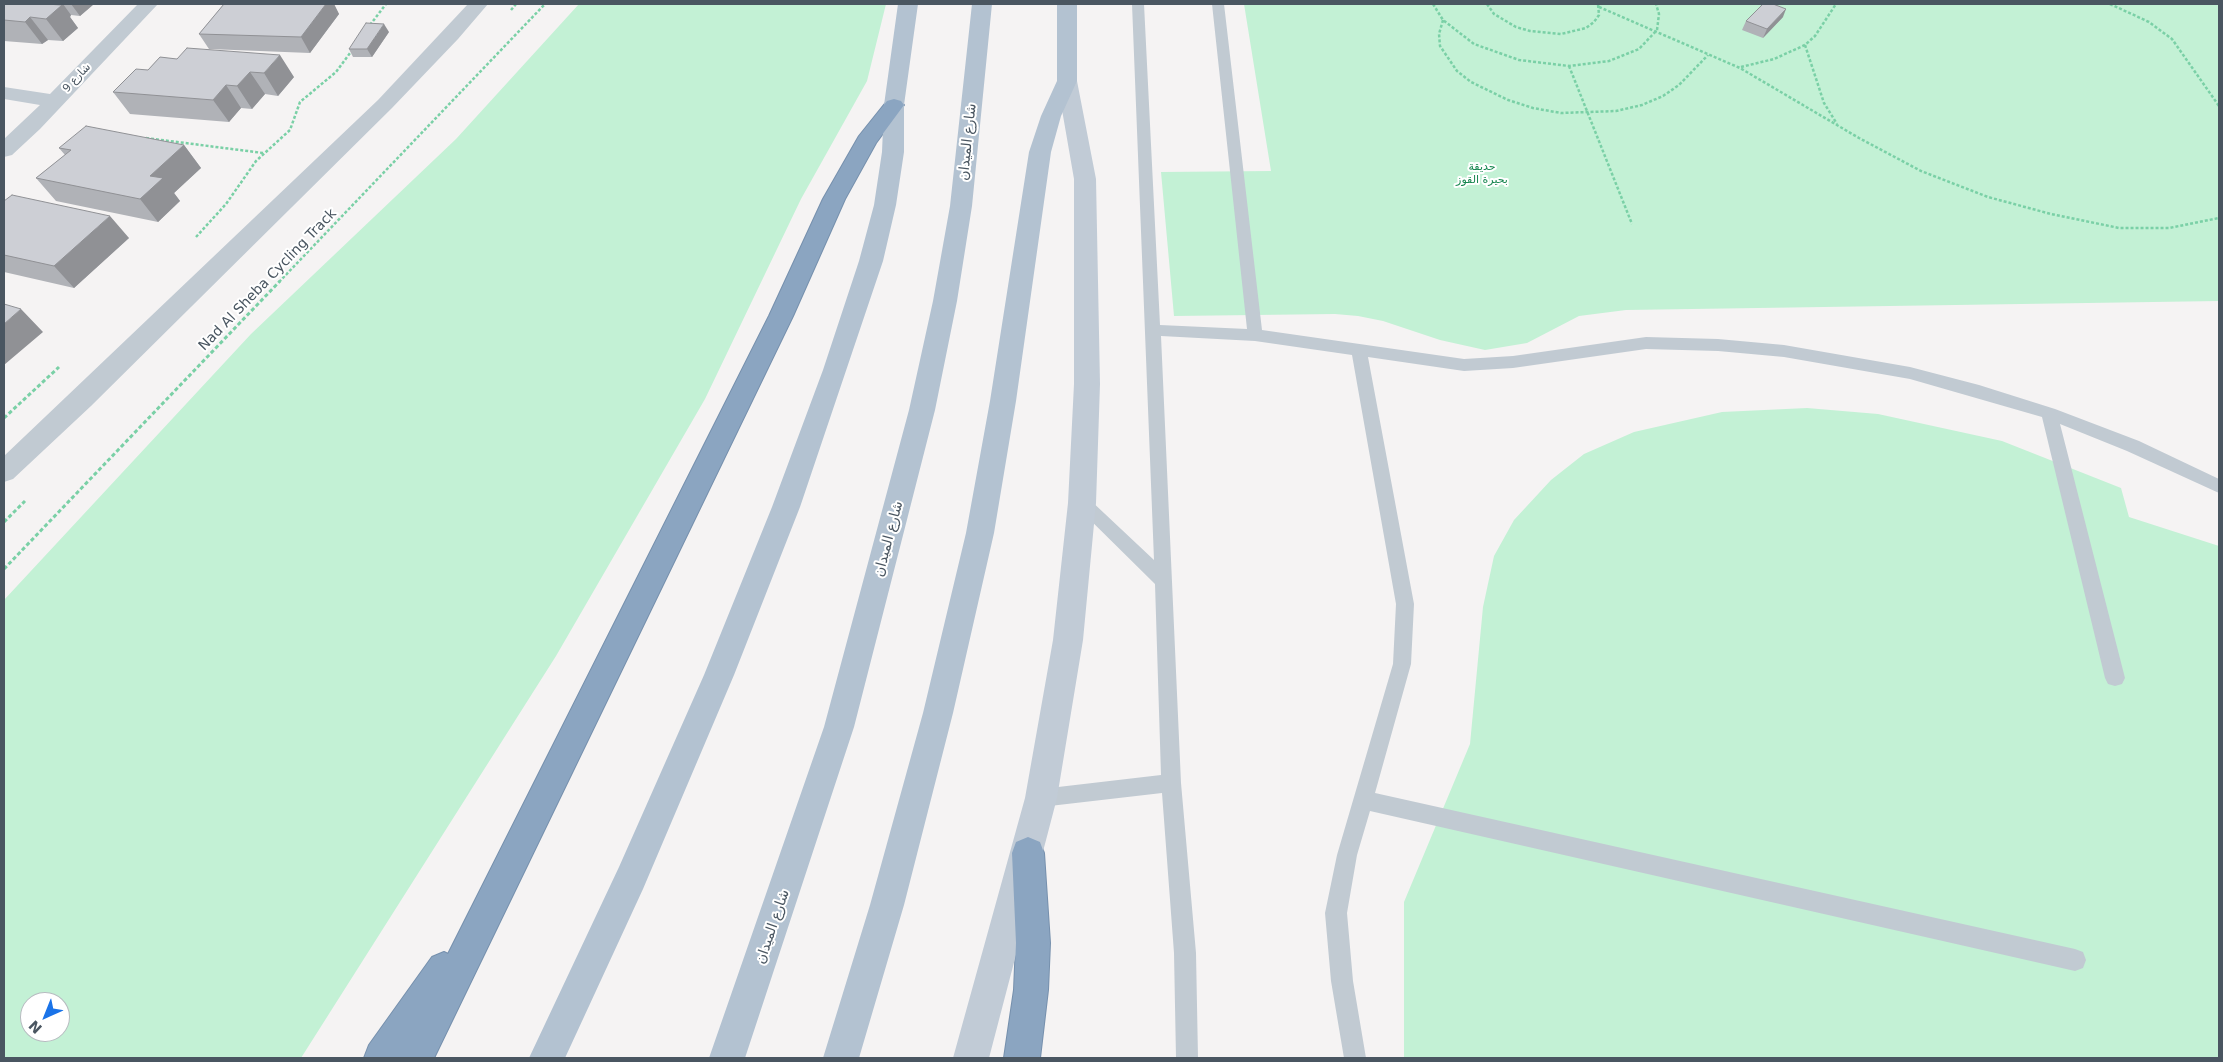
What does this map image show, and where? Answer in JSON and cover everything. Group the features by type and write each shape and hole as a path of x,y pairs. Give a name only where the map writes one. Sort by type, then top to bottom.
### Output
{"highway":[{"path":"415,1058 781,316 834,199 867,141 894,105"},
{"path":"1022,1058 1031,990 1033,943 1032,897 1028,853"},
{"path":"382,1058 502,885"}],"main road":[{"path":"547,1058 631,878 707,701 789,498 835,370 871,261 885,205 893,152 894,105 908,4"},
{"name":"شارع الميدان","path":"727,1058 785,892 839,727 922,410 945,301 960,206 982,4"},
{"path":"971,1058 1028,853 1041,798 1068,640 1082,503 1087,384 1085,180 1079,138 1067,81 1067,4"},
{"path":"841,1058 892,886 938,713 965,599 980,533 1003,401 1040,152 1051,116 1067,81"}],"street":[{"name":"شارع 9","path":"4,150 56,101 148,4"},
{"path":"4,472 82,399 385,104 478,4"},
{"path":"4,93 56,101"}],"lane":[{"path":"1138,4 1164,582 1171,783 1185,953 1187,1058"},
{"path":"1218,4 1255,335"},
{"path":"1153,330 1255,335 1464,365 1513,362 1646,343 1784,351 1910,373 1979,391 2049,413 2133,446 2219,486"},
{"path":"1355,1058 1342,981 1336,913 1346,855 1402,664 1405,604 1359,351"},
{"path":"2049,413 2116,678"},
{"path":"1082,503 1164,582"},
{"path":"1041,798 1171,783"},
{"path":"1363,800 2074,960"}],"path":[{"path":"370,26 386,4"},
{"name":"Nad Al Sheba Cycling Track","path":"4,569 545,4"},
{"path":"1433,4 1443,20 1468,40 1495,53 1544,65 1569,66 1609,62 1639,49 1656,30 1659,14 1656,4"},
{"path":"1487,4 1494,14 1504,21 1530,31 1545,34 1561,34 1586,28 1599,15 1599,5 1740,68 1922,171 1988,197 2051,214 2119,228 2169,228 2219,218"},
{"path":"1740,68 1774,59 1805,45 1815,36 1836,4"},
{"path":"2110,4 2149,22 2172,39 2219,106"},
{"path":"1443,20 1439,34 1440,46 1456,70 1471,82 1488,92 1534,108 1561,113 1588,114 1625,109 1663,96 1679,84 1709,55"},
{"path":"192,241 226,204 249,170 264,153 290,130 300,102 336,72 358,41"},
{"path":"1805,45 1824,103 1838,125"},
{"path":"1569,66 1632,224"},
{"path":"139,137 264,153"},
{"path":"4,418 63,363"}],"green space":[{"path":"579,4 886,4 867,81 801,199 705,399 556,656 301,1058 4,1058 4,600 251,334 456,139"},
{"name":"حديقة بحيرة القوز","path":"1244,4 2219,4 2219,301 1626,310 1579,316 1527,343 1485,350 1440,340 1383,321 1358,316 1335,314 1174,316 1161,172 1271,171"},
{"path":"1807,408 1878,414 2002,441 2121,488 2129,517 2219,546 2219,1058 1404,1058 1404,902 1470,744 1483,607 1494,556 1514,520 1551,480 1584,454 1634,432 1722,412"}],"building":[{"path":"4,4 62,5 46,19 30,17 25,22 4,20"},
{"path":"224,4 326,4 301,37 199,34"},
{"path":"1763,4 1773,4 1786,9 1767,29 1746,21"},
{"path":"366,23 384,24 367,49 349,49"},
{"path":"187,48 280,55 264,73 250,72 237,86 226,85 213,100 113,92 136,69 148,70 160,57 177,59"},
{"path":"86,126 184,145 150,176 163,178 140,199 36,178 71,150 59,148"},
{"path":"12,195 110,216 54,266 4,255 4,201"},
{"path":"4,304 21,309 4,324"}]}
